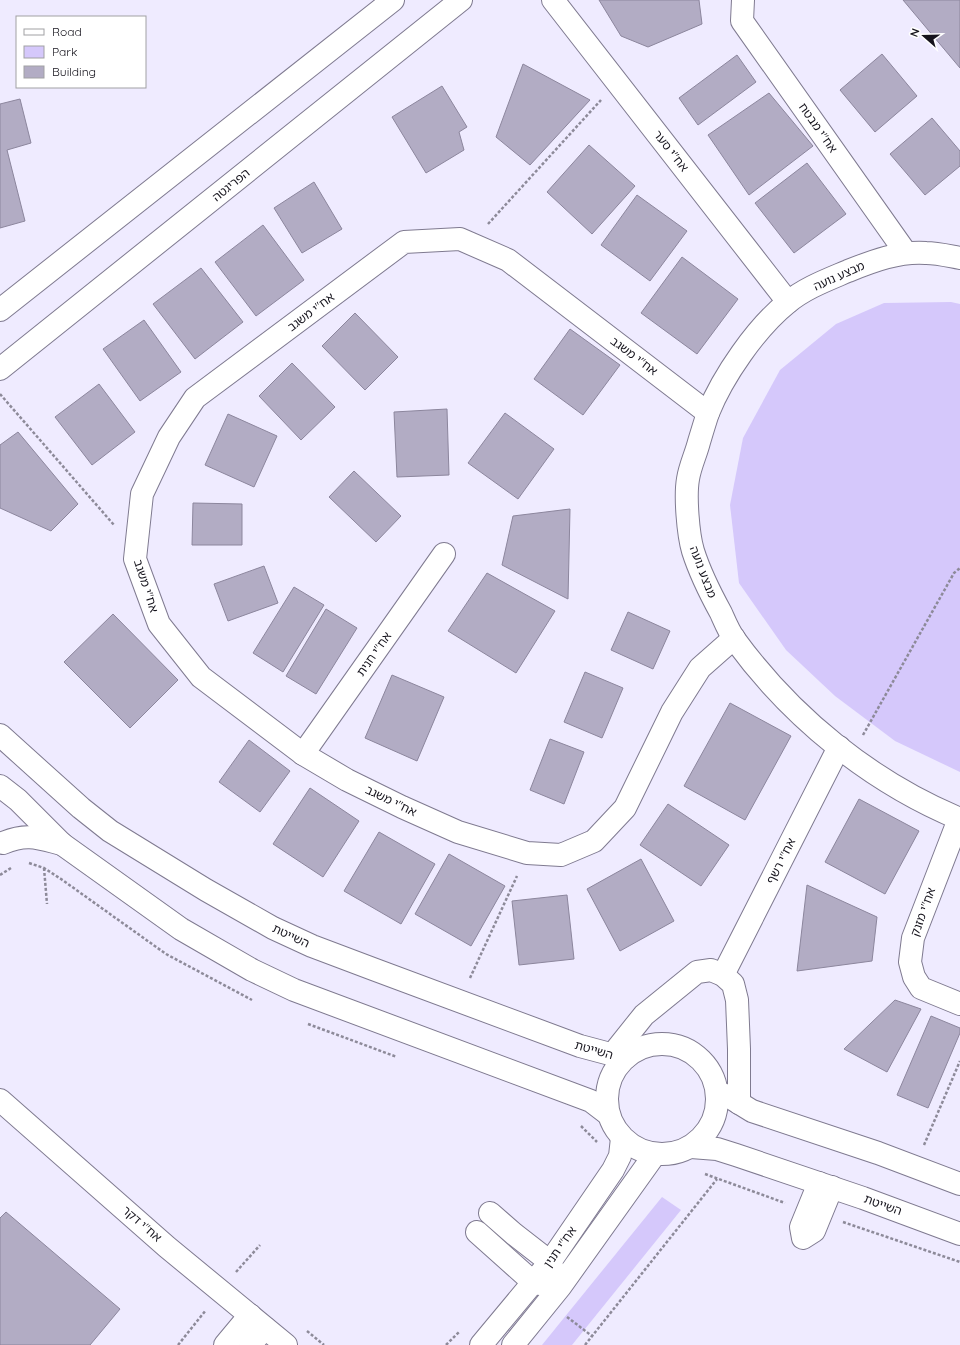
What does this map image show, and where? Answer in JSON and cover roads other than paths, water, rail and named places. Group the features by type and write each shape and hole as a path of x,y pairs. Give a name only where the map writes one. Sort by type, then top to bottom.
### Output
{"street":[{"path":"0,310 393,0"},
{"name":"הפריגטה","path":"0,369 461,0"},
{"name":"אח\"י סער","path":"553,0 788,302"},
{"name":"אח\"י מבטח","path":"743,0 742,21 906,253"},
{"name":"אח\"י משגב","path":"708,413 508,260 460,239 404,242 196,398 169,437 142,494 135,559 159,624 201,677 303,754 347,780 458,832 527,853 561,855 594,841 625,808 672,712 700,668 734,638"},
{"name":"מבצע נועה","path":"959,819 907,794 872,772 845,751 784,698 734,638 707,587 692,549 687,515 688,479 708,413 725,380 739,358 759,331 788,302 812,287 875,260 906,253 927,252 960,258"},
{"name":"אח\"י חנית","path":"303,754 444,554"},
{"name":"השייטת","path":"0,735 81,808 110,831 237,908 273,928 312,946 459,1001 580,1046 618,1057"},
{"name":"אח\"י רשף","path":"723,975 845,751"},
{"path":"0,786 18,800 62,844 181,929 252,970 294,990 591,1101 608,1114"},
{"path":"2,845 13,831 16,820 18,800"},
{"name":"אח\"י מזנק","path":"959,819 913,938 910,962 914,977 921,988 960,1004"},
{"path":"2,845 16,838 23,837 42,839 62,844"},
{"path":"618,1057 641,1047 658,1043 676,1045 693,1053 706,1065 714,1081 718,1098 714,1118 705,1134 691,1146 673,1154 655,1154 637,1149 622,1138 611,1123 605,1106 607,1087 614,1070 620,1062 618,1057 644,1015 697,972 711,970 723,975 733,984 737,1000 739,1049 738,1102"},
{"path":"716,1088 752,1111 960,1184"},
{"name":"אח\"י דקר","path":"0,1100 168,1247 286,1345"},
{"name":"אח\"י תנין","path":"481,1345 550,1262 613,1170 620,1156 622,1138"},
{"name":"השייטת","path":"691,1146 718,1149 918,1217 960,1234"},
{"name":"אח\"י תנין","path":"513,1345 560,1287 655,1154"},
{"path":"490,1213 550,1262 560,1287"},
{"path":"477,1232 534,1283 560,1287"},
{"path":"225,1345 258,1321"},
{"path":"250,1345 258,1321"}]}
